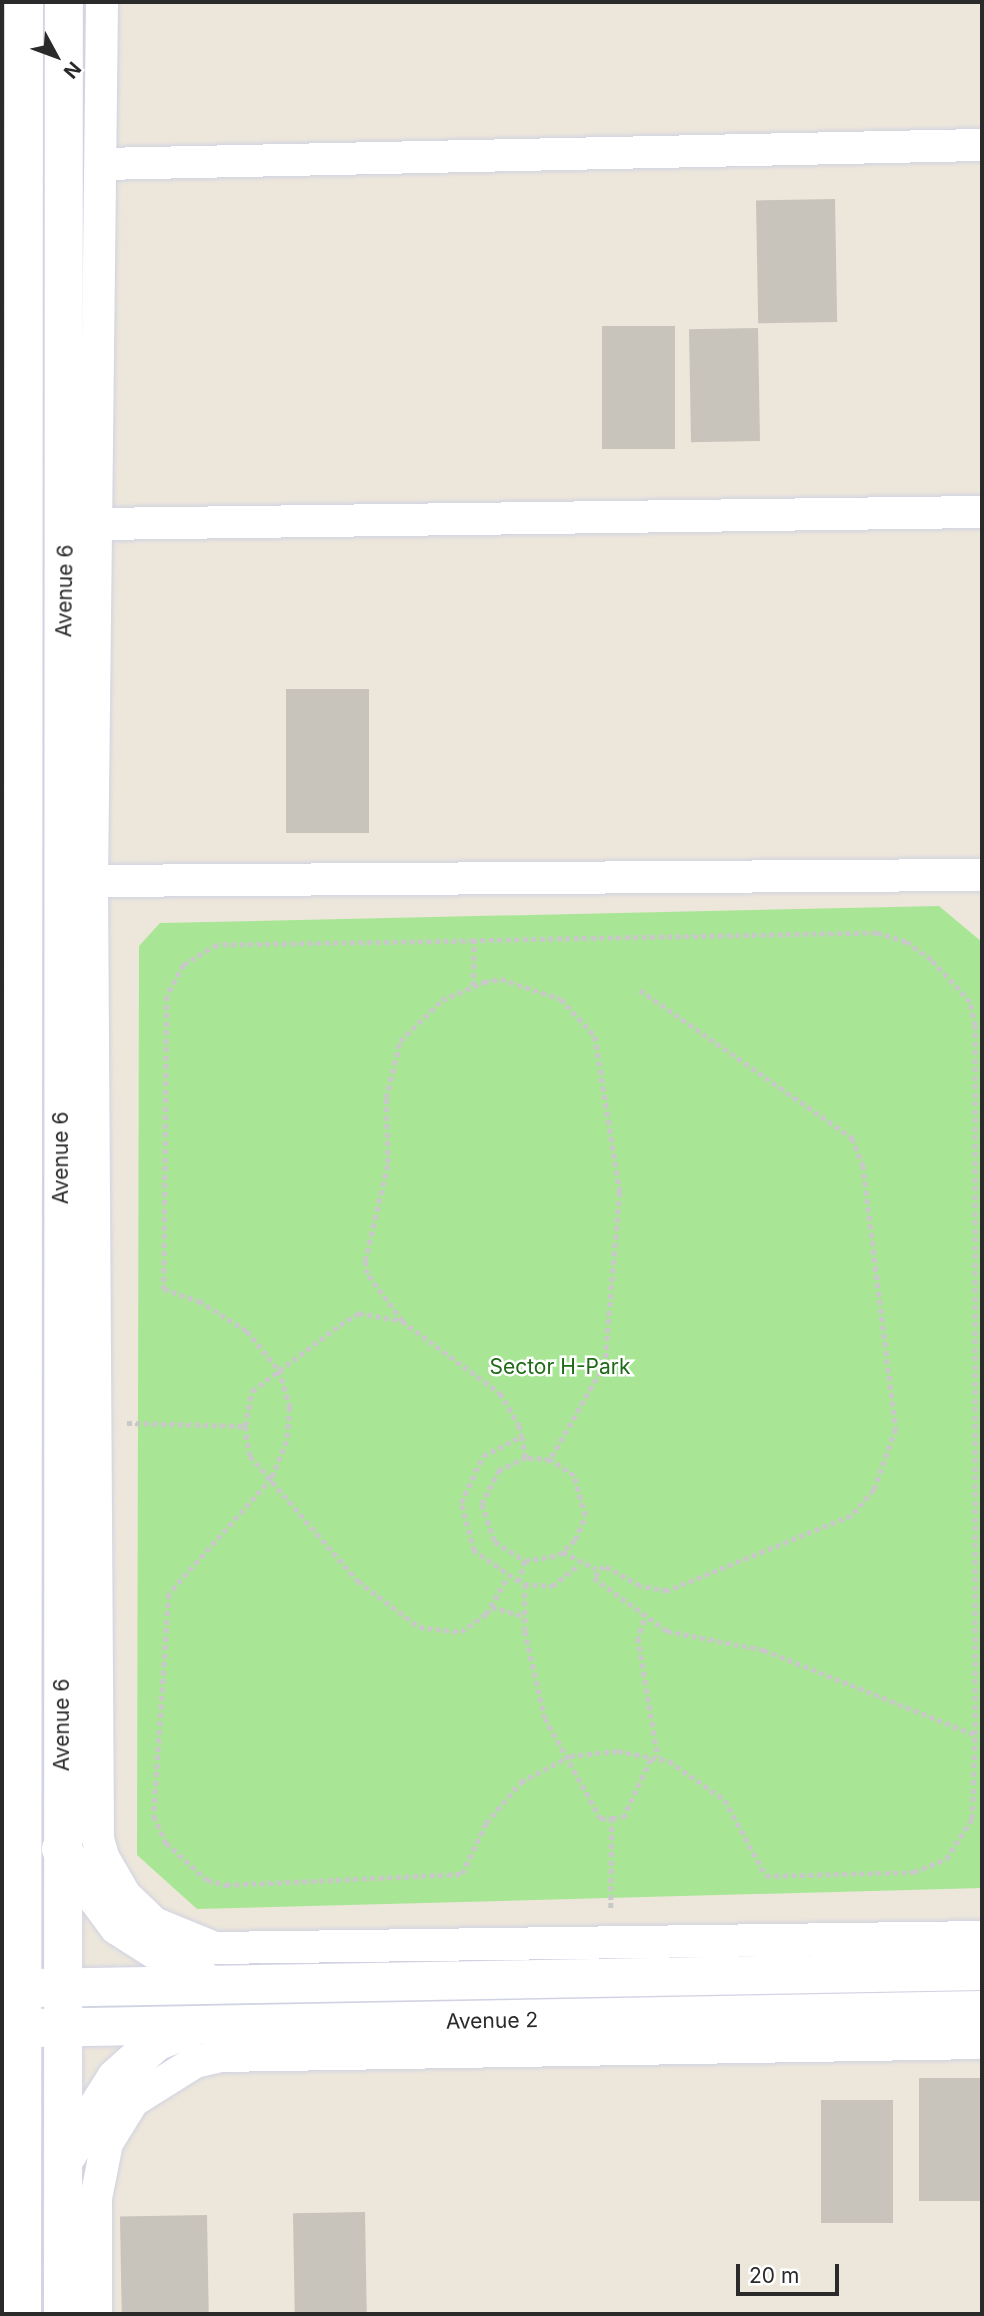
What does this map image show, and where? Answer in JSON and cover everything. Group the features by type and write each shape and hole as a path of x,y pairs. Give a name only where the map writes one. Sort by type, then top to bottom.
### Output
{"main road":[{"name":"Avenue 6","path":"22,2314 21,2167 12,2029 12,1671 24,2"},
{"name":"Avenue 6","path":"63,2314 61,1849 80,1659 65,2"},
{"path":"61,1849 118,1926 210,1984"},
{"name":"Avenue 2","path":"12,1989 210,1984 382,1964 982,1971"},
{"name":"Avenue 2","path":"12,2029 198,2025 371,2040 982,2010"},
{"path":"63,2162 116,2078 156,2042 198,2025"},
{"path":"2,2131 21,2167"}],"street":[{"path":"102,2 92,881 98,1421 80,1659 97,1839 114,1879 138,1910 174,1935 215,1948 382,1964 610,1943 982,1937"},
{"path":"102,164 982,145"},
{"path":"98,524 982,512"},
{"path":"92,881 982,875"},
{"path":"96,2314 100,2167 118,2121 133,2101 176,2071 220,2056 371,2040 982,2043"}],"path":[{"path":"876,933 906,942 932,960 970,1002 975,1027 975,1735 966,1837 946,1859 914,1872 766,1876 725,1800 655,1757 605,1751 567,1757 504,1798 462,1874 226,1885 185,1863 166,1843 154,1816 169,1594 272,1478 287,1441 290,1407 279,1370 235,1322 164,1289 165,1018 172,983 184,965 217,945 474,941 876,933"},
{"path":"473,986 474,941"},
{"path":"526,1458 522,1436 500,1393 402,1321 367,1274 365,1261 388,1163 389,1066 414,1024 442,1000 473,986 501,979 561,999 586,1020 603,1064 620,1192 605,1364 550,1460"},
{"path":"563,1552 579,1565 596,1569 604,1566 640,1586 667,1591 851,1516 874,1490 896,1429 863,1165 852,1138 640,990"},
{"path":"402,1321 359,1313 252,1391 245,1426 250,1456 272,1478 358,1581 397,1614 439,1633 461,1632 492,1607 507,1578"},
{"path":"98,1421 245,1426"},
{"path":"522,1436 483,1456 461,1503 474,1551 507,1578 525,1584 552,1586 579,1565"},
{"path":"526,1458 550,1460 574,1476 584,1501 582,1528 563,1552 525,1561 495,1542 482,1504 500,1470 526,1458"},
{"path":"519,1583 525,1561"},
{"path":"596,1569 598,1581 644,1619 680,1635 764,1650 975,1735"},
{"path":"525,1584 523,1616 545,1718 601,1819 623,1818 655,1757 638,1638 644,1619"},
{"path":"492,1607 523,1616"},
{"path":"610,1943 612,1818"}],"green space":[{"name":"Sector H-Park","path":"939,906 982,942 982,1888 197,1909 137,1855 139,946 160,923"}],"building":[{"path":"835,199 837,322 758,323 756,200"},
{"path":"602,326 675,326 675,449 602,449"},
{"path":"758,328 760,441 691,442 689,329"},
{"path":"286,689 369,689 369,833 286,833"},
{"path":"919,2078 982,2078 982,2201 919,2201"},
{"path":"821,2100 893,2100 893,2223 821,2223"},
{"path":"365,2212 367,2314 295,2314 293,2213"},
{"path":"207,2215 209,2314 122,2314 120,2217"}]}
